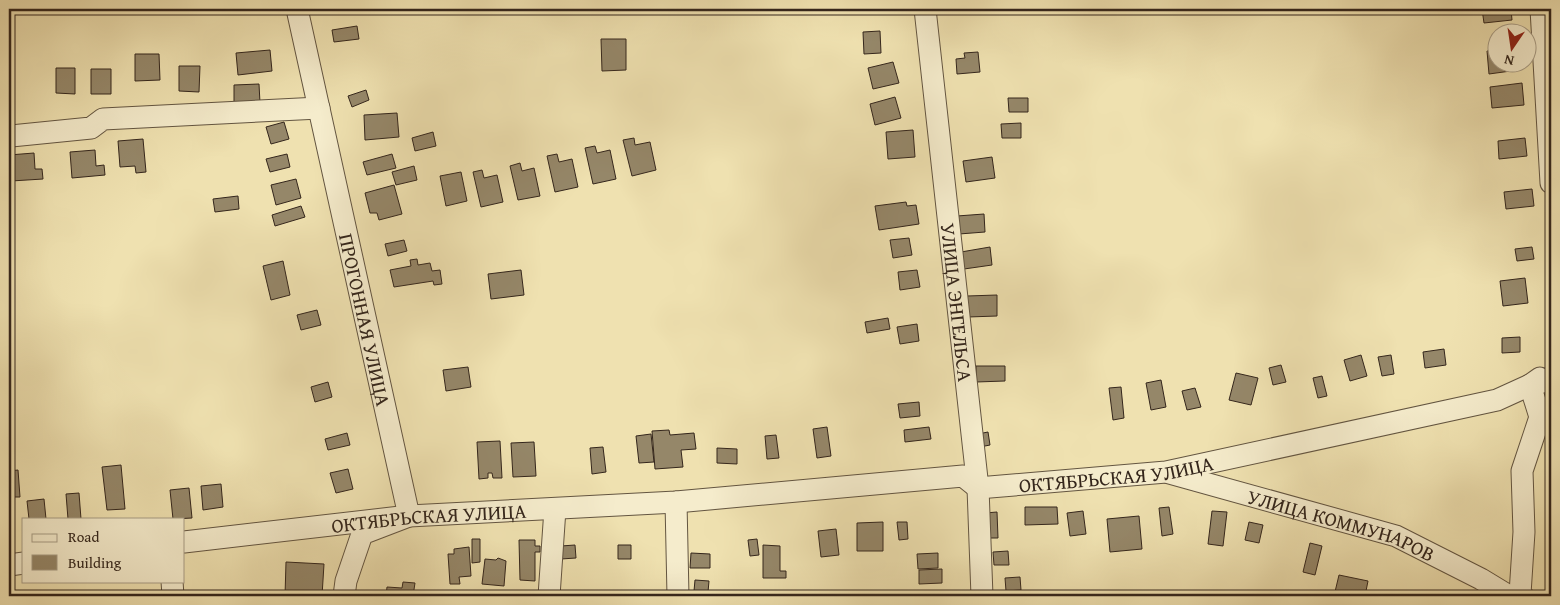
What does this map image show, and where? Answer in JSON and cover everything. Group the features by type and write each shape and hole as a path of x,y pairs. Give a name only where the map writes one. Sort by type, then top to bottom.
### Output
{"street":[{"name":"ПРОГОННАЯ УЛИЦА","path":"296,9 408,516"},
{"name":"УЛИЦА ЭНГЕЛЬСА","path":"926,9 978,488 982,596"},
{"path":"1541,9 1551,183"},
{"path":"11,136 91,128 103,119 319,108"},
{"path":"1518,596 1524,532 1522,471 1540,417 1530,385 1551,372"},
{"name":"ОКТЯБРЬСКАЯ УЛИЦА","path":"185,542 408,516 676,502 963,476 978,488 1166,472 1497,400 1530,385 1551,380"},
{"name":"УЛИЦА КОММУНАРОВ","path":"1166,472 1396,536 1518,596"},
{"path":"676,502 678,596"},
{"path":"549,596 555,509"},
{"path":"344,596 346,581 362,534 408,516"},
{"path":"9,565 22,563"},
{"path":"172,582 173,596"}],"building":[{"path":"1482,9 1511,9 1512,20 1484,23"},
{"path":"357,26 359,39 334,42 332,30"},
{"path":"880,31 881,53 864,54 863,32"},
{"path":"601,39 626,39 626,70 602,71"},
{"path":"270,50 272,71 238,75 236,53"},
{"path":"978,52 980,72 957,74 956,59 965,58 964,53"},
{"path":"135,54 159,54 160,80 135,81"},
{"path":"893,62 899,83 873,89 868,68"},
{"path":"179,66 200,66 199,92 179,91"},
{"path":"56,68 75,68 75,94 56,93"},
{"path":"91,69 111,69 111,94 91,94"},
{"path":"1522,83 1524,105 1492,108 1490,87"},
{"path":"259,84 260,103 234,103 234,85"},
{"path":"366,90 369,100 352,107 348,96"},
{"path":"895,97 901,118 875,125 870,104"},
{"path":"1008,98 1028,98 1028,112 1009,112"},
{"path":"397,113 399,137 365,140 364,115"},
{"path":"284,122 289,139 271,144 266,127"},
{"path":"1021,123 1021,138 1002,138 1001,124"},
{"path":"913,130 915,157 888,159 886,132"},
{"path":"433,132 436,146 415,151 412,138"},
{"path":"634,138 635,145 650,142 656,170 632,176 623,140"},
{"path":"1525,138 1527,156 1499,159 1498,141"},
{"path":"143,139 146,172 136,173 135,166 120,167 118,141"},
{"path":"595,146 597,153 610,150 616,179 593,184 585,148"},
{"path":"95,150 96,166 104,165 105,175 72,178 70,152"},
{"path":"34,153 35,169 42,169 43,179 11,181 9,155"},
{"path":"287,154 290,167 270,172 266,159"},
{"path":"392,154 396,168 367,175 363,162"},
{"path":"557,154 559,162 572,159 578,187 555,192 547,156"},
{"path":"992,157 995,178 966,182 963,161"},
{"path":"520,163 522,171 534,168 540,196 518,200 510,166"},
{"path":"414,166 417,180 396,185 392,172"},
{"path":"482,170 484,178 497,175 503,202 481,207 473,172"},
{"path":"461,172 467,201 446,206 440,176"},
{"path":"296,179 301,198 276,205 271,185"},
{"path":"394,185 402,214 379,220 377,213 370,213 365,193"},
{"path":"1532,189 1534,206 1506,209 1504,192"},
{"path":"238,196 239,209 215,212 213,199"},
{"path":"906,202 907,206 916,205 919,224 879,230 875,206"},
{"path":"301,206 305,217 275,226 272,215"},
{"path":"984,214 985,232 959,234 957,216"},
{"path":"909,238 912,255 893,258 890,240"},
{"path":"404,240 407,251 388,256 385,244"},
{"path":"990,247 992,265 964,269 961,252"},
{"path":"1532,247 1534,259 1517,261 1515,249"},
{"path":"417,259 418,265 430,263 432,271 440,270 442,284 434,285 433,281 394,287 390,270 411,266 410,260"},
{"path":"283,261 290,295 271,300 263,266"},
{"path":"521,270 524,295 491,299 488,274"},
{"path":"917,270 920,287 900,290 898,272"},
{"path":"1525,278 1528,303 1503,306 1500,281"},
{"path":"997,295 997,316 968,317 967,296"},
{"path":"317,310 321,325 301,330 297,315"},
{"path":"888,318 890,329 867,333 865,322"},
{"path":"917,324 919,341 900,344 897,327"},
{"path":"1520,337 1520,352 1502,353 1502,338"},
{"path":"1444,349 1446,365 1425,368 1423,352"},
{"path":"1361,355 1367,376 1350,381 1344,360"},
{"path":"1391,355 1394,374 1382,376 1378,357"},
{"path":"1281,365 1286,382 1273,385 1269,368"},
{"path":"976,366 1005,366 1005,381 976,382"},
{"path":"468,367 471,387 446,391 443,370"},
{"path":"1236,373 1258,378 1251,405 1229,400"},
{"path":"1322,376 1327,396 1318,398 1313,378"},
{"path":"1161,380 1166,407 1151,410 1146,383"},
{"path":"328,382 332,397 315,402 311,387"},
{"path":"1121,387 1124,418 1113,420 1109,388"},
{"path":"1195,388 1201,407 1187,410 1182,391"},
{"path":"919,402 920,416 900,418 898,404"},
{"path":"827,427 831,456 817,458 813,429"},
{"path":"929,427 931,439 905,442 904,430"},
{"path":"669,430 670,435 694,433 696,449 681,450 683,467 655,469 652,431"},
{"path":"988,432 990,445 975,448 973,435"},
{"path":"347,433 350,445 328,450 325,439"},
{"path":"651,434 654,462 639,463 636,436"},
{"path":"776,435 779,458 767,459 765,436"},
{"path":"500,441 502,478 493,478 492,473 488,473 488,478 479,479 477,442"},
{"path":"534,442 536,476 513,477 511,443"},
{"path":"603,447 606,472 592,474 590,448"},
{"path":"717,448 737,449 737,464 717,463"},
{"path":"121,465 125,509 107,510 102,467"},
{"path":"348,469 353,489 336,493 330,473"},
{"path":"18,470 20,497 9,497 9,471"},
{"path":"221,484 223,507 203,510 201,486"},
{"path":"189,488 192,518 173,518 170,490"},
{"path":"79,493 81,518 68,518 66,494"},
{"path":"44,499 46,518 29,518 27,501"},
{"path":"1025,507 1057,507 1058,524 1025,525"},
{"path":"1169,507 1173,534 1162,536 1159,508"},
{"path":"1083,511 1086,534 1070,536 1067,513"},
{"path":"1212,511 1227,512 1223,546 1208,544"},
{"path":"997,512 998,538 986,538 985,513"},
{"path":"1139,516 1142,549 1110,552 1107,519"},
{"path":"883,522 883,551 857,551 857,523"},
{"path":"897,522 907,522 908,539 899,540"},
{"path":"1249,522 1263,525 1259,543 1245,540"},
{"path":"836,529 839,555 821,557 818,531"},
{"path":"472,539 480,539 480,562 472,563"},
{"path":"757,539 759,555 750,556 748,540"},
{"path":"519,540 535,540 535,546 540,546 540,552 535,552 535,581 520,580"},
{"path":"1310,543 1322,546 1315,575 1303,572"},
{"path":"575,545 576,558 561,559 561,546"},
{"path":"618,545 631,545 631,559 618,559"},
{"path":"763,545 780,546 780,571 786,571 786,578 763,578"},
{"path":"469,547 471,576 459,577 460,584 450,584 448,554 454,554 454,549"},
{"path":"1008,551 1009,565 994,565 993,552"},
{"path":"691,553 710,554 710,568 690,568"},
{"path":"938,553 938,568 918,569 917,554"},
{"path":"498,558 506,561 504,586 482,584 485,559 496,560"},
{"path":"286,562 324,564 322,596 285,596"},
{"path":"942,569 942,583 919,584 919,570"},
{"path":"1339,575 1368,581 1365,596 1334,596"},
{"path":"1020,577 1021,590 1006,591 1005,578"},
{"path":"695,580 709,581 708,592 694,591"},
{"path":"403,582 415,583 413,596 386,596 387,587 402,588"},
{"path":"956,592 956,596 889,596"}]}
